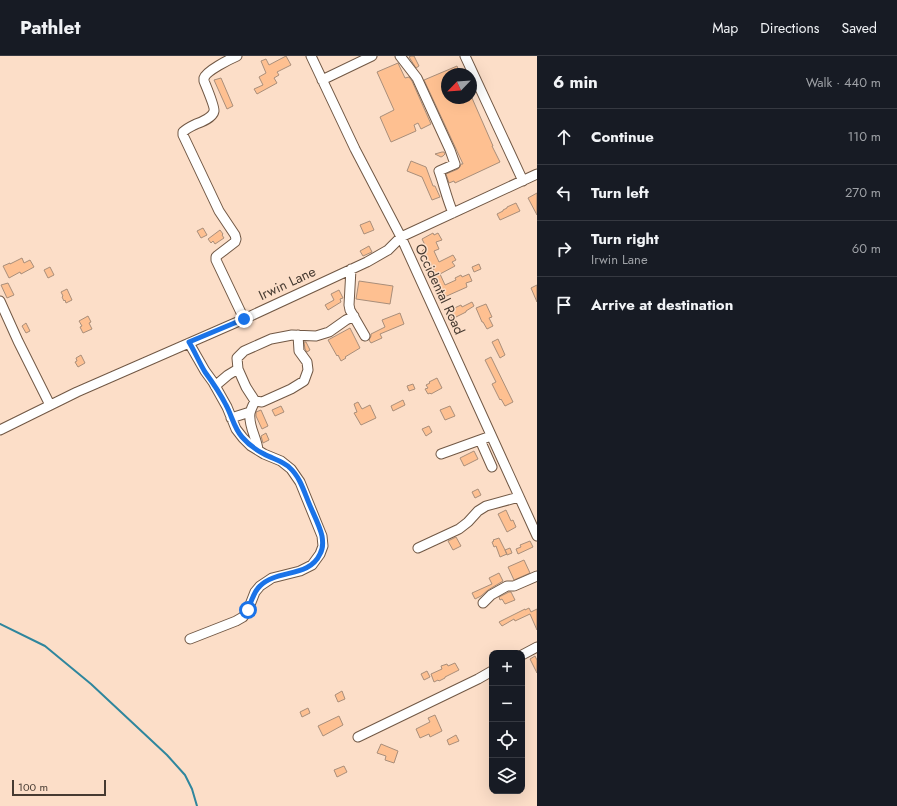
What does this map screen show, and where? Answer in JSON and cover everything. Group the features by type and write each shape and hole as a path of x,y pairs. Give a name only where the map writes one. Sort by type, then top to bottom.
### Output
{"street":[{"path":"237,56 206,75 204,81 215,109 214,112 203,121 186,129 183,132 183,135 219,211 235,234 235,242 218,255 216,260 244,319"},
{"name":"Occidental Road","path":"311,56 355,149 400,237 537,536"},
{"path":"322,80 372,56"},
{"path":"400,56 416,78 450,150 455,164 439,171 453,213"},
{"path":"467,57 523,181"},
{"name":"Irwin Lane","path":"0,430 77,392 244,319 367,262 388,250 400,237 537,174"},
{"path":"351,269 349,306 366,336"},
{"path":"0,301 50,405"},
{"path":"298,335 299,351 307,362 308,370 304,382 262,402 255,401 246,387 238,369 237,358 244,351 271,339 292,335 298,335 316,336 329,332 354,316"},
{"path":"189,342 227,407 236,429 243,438 251,446 264,454 281,461 291,469 300,482 322,536 323,546 320,554 312,565 300,571 272,578 260,586 248,610 236,621 190,639"},
{"path":"215,386 238,369"},
{"path":"255,401 250,412 250,420 258,450"},
{"path":"231,418 250,412"},
{"path":"441,454 491,436"},
{"path":"480,440 492,467"},
{"path":"418,548 459,529 478,511 486,506 519,497"},
{"path":"483,603 491,595 507,586 514,586 537,576"},
{"path":"525,653 537,647"},
{"path":"358,736 489,673"}],"building":[{"path":"286,56 291,65 277,72 279,75 274,78 277,83 257,94 254,89 263,85 259,77 266,73 261,61 266,59 269,65"},
{"path":"414,56 419,66 416,68 409,57"},
{"path":"398,63 405,78 409,77 412,81 431,124 421,129 418,123 414,125 416,131 391,142 380,117 394,110 377,72"},
{"path":"441,73 441,104 475,104 500,162 455,183 454,181 449,183 446,174 458,169 461,164 463,164 424,80"},
{"path":"221,78 233,106 227,109 214,80"},
{"path":"442,152 445,154 441,157 435,154"},
{"path":"411,161 426,167 433,186 435,186 440,197 432,200 422,177 407,171"},
{"path":"537,193 537,215 528,198"},
{"path":"516,203 520,211 500,220 497,214"},
{"path":"370,221 374,230 364,234 360,225"},
{"path":"203,228 207,235 201,238 197,231"},
{"path":"220,230 224,238 215,244 213,241 211,243 208,239"},
{"path":"433,233 434,235 438,233 442,240 436,242 439,249 434,251 439,262 453,255 456,260 452,262 455,266 440,274 445,285 456,280 455,278 461,275 462,277 469,274 472,281 466,283 467,287 440,299 433,287 437,285 430,272 434,270 430,262 428,263 422,251 426,247 422,239"},
{"path":"369,246 372,252 363,256 360,251"},
{"path":"22,258 24,263 30,260 34,267 9,278 3,266"},
{"path":"479,264 481,269 474,272 472,267"},
{"path":"50,267 54,275 48,278 44,270"},
{"path":"359,281 393,286 390,304 356,299"},
{"path":"8,283 14,295 7,298 1,285"},
{"path":"537,285 537,302 531,288"},
{"path":"67,289 72,300 66,303 61,292"},
{"path":"339,290 343,298 340,299 341,302 328,310 325,305 334,300 331,294"},
{"path":"472,302 474,306 452,319 448,311"},
{"path":"486,304 492,317 489,318 493,326 487,329 476,308"},
{"path":"400,313 404,324 380,334 382,338 371,343 369,340 371,334 385,327 382,320"},
{"path":"88,316 92,329 83,333 80,327 82,326 79,321"},
{"path":"26,323 30,331 26,333 22,326"},
{"path":"350,328 360,348 341,361 328,340"},
{"path":"498,339 505,355 500,358 492,342"},
{"path":"304,342 306,342 310,350 307,352 305,349"},
{"path":"81,355 85,363 78,367 75,362 77,361 76,358"},
{"path":"491,357 513,402 505,406 501,399 500,400 492,384 496,382 485,360"},
{"path":"437,378 442,388 428,394 425,389 428,388 426,385"},
{"path":"413,384 415,389 409,391 407,386"},
{"path":"403,400 405,405 393,411 391,406"},
{"path":"358,402 362,409 370,405 376,418 361,425 354,413 357,412 354,404"},
{"path":"281,406 284,412 275,416 272,410"},
{"path":"450,406 455,416 445,420 440,410"},
{"path":"261,410 268,426 262,429 256,416 256,412"},
{"path":"429,426 432,432 426,436 422,429"},
{"path":"266,433 269,440 263,443 261,436"},
{"path":"474,451 478,459 464,466 460,458"},
{"path":"478,489 481,495 475,498 472,492"},
{"path":"506,510 511,521 513,520 516,527 507,532 498,514"},
{"path":"456,537 461,546 453,550 448,541"},
{"path":"499,538 507,554 500,557 496,546 494,547 492,542 494,541 493,540"},
{"path":"530,541 533,547 518,554 516,549 521,547 520,545"},
{"path":"510,548 512,553 507,555 505,550"},
{"path":"524,560 530,573 514,580 508,567"},
{"path":"499,573 503,581 475,599 472,593 492,584 489,578"},
{"path":"511,592 515,600 505,604 499,597"},
{"path":"529,608 531,612 537,609 537,630 530,614 515,621 514,619 502,626 499,622 525,609"},
{"path":"535,656 537,660 537,673 530,659"},
{"path":"455,663 459,670 439,681 434,682 431,674 442,669 441,666 447,664 448,666"},
{"path":"427,671 430,677 424,680 421,674"},
{"path":"342,691 345,699 338,702 335,695"},
{"path":"308,708 310,713 302,717 300,712"},
{"path":"435,715 442,731 430,737 429,734 420,738 416,729 430,722 428,718"},
{"path":"339,716 343,725 323,736 318,726"},
{"path":"456,735 459,741 449,745 447,740"},
{"path":"381,744 398,751 394,763 385,760 386,756 377,753"},
{"path":"344,766 347,772 337,777 334,770"}],"waterway":[{"path":"0,624 45,646 91,684 167,755 185,775 192,789 197,806"}],"route":[{"path":"244,319 189,342 227,407 236,429 243,438 251,446 264,454 281,461 291,469 300,482 322,536 323,546 320,554 312,565 300,571 272,578 260,586 248,610"}]}
